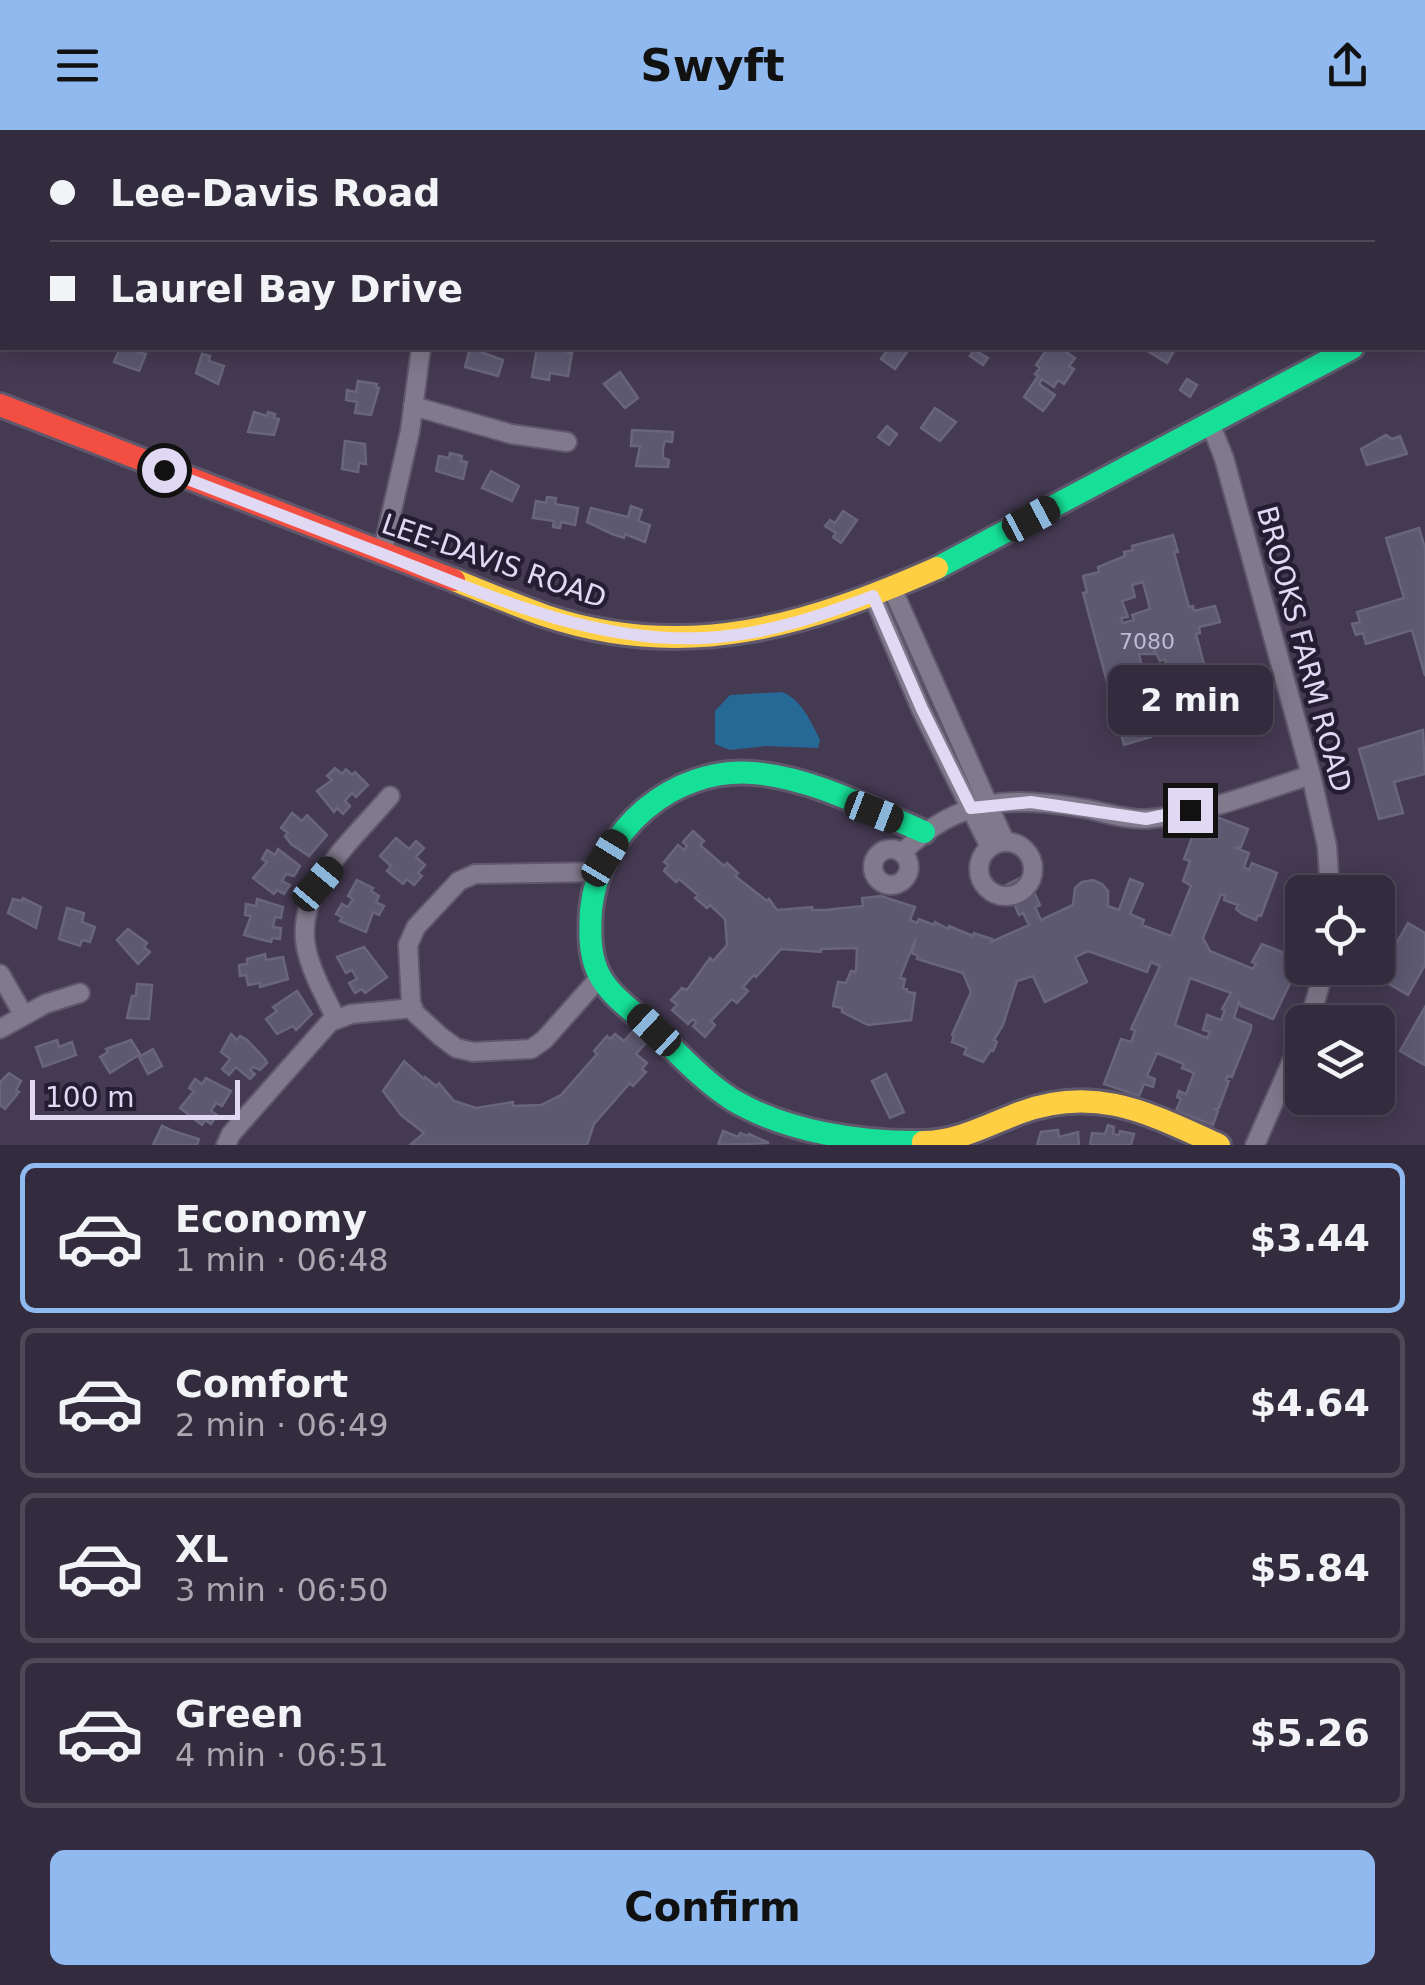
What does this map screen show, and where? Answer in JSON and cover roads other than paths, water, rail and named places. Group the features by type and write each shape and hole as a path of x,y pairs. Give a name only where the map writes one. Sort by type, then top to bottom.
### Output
{"main road":[{"name":"LEE-DAVIS ROAD","path":"0,405 550,616 605,631 704,638 745,634 820,617 954,560 1348,350"},
{"path":"924,832 780,777 726,773 692,782 654,801 618,836 598,872 591,892 593,961 600,977 726,1095 793,1136 941,1143 1020,1110 1085,1100 1122,1104 1219,1145"}],"street":[{"path":"382,554 421,350"},
{"path":"413,406 511,434 568,442"},
{"name":"BROOKS FARM ROAD","path":"1210,423 1224,458 1311,775 1327,846 1329,875"},
{"path":"882,592 922,709 979,806 997,845"},
{"path":"902,854 924,832 952,814 979,806 1031,802 1146,819 1311,775"},
{"path":"336,1019 306,951 307,908 318,884 390,796"},
{"path":"598,872 475,874 459,881 416,927 410,939 410,996 413,1008 440,1036 462,1050 524,1051 544,1040 600,977"},
{"path":"0,974 23,1014"},
{"path":"0,1029 23,1014 80,993"},
{"path":"226,1145 231,1134 324,1027 336,1019 413,1008"},
{"path":"1256,1145 1285,1078"}],"water":[{"path":"782,692 805,712 820,740 818,748 766,746 730,750 715,744 715,711 730,695"}]}
